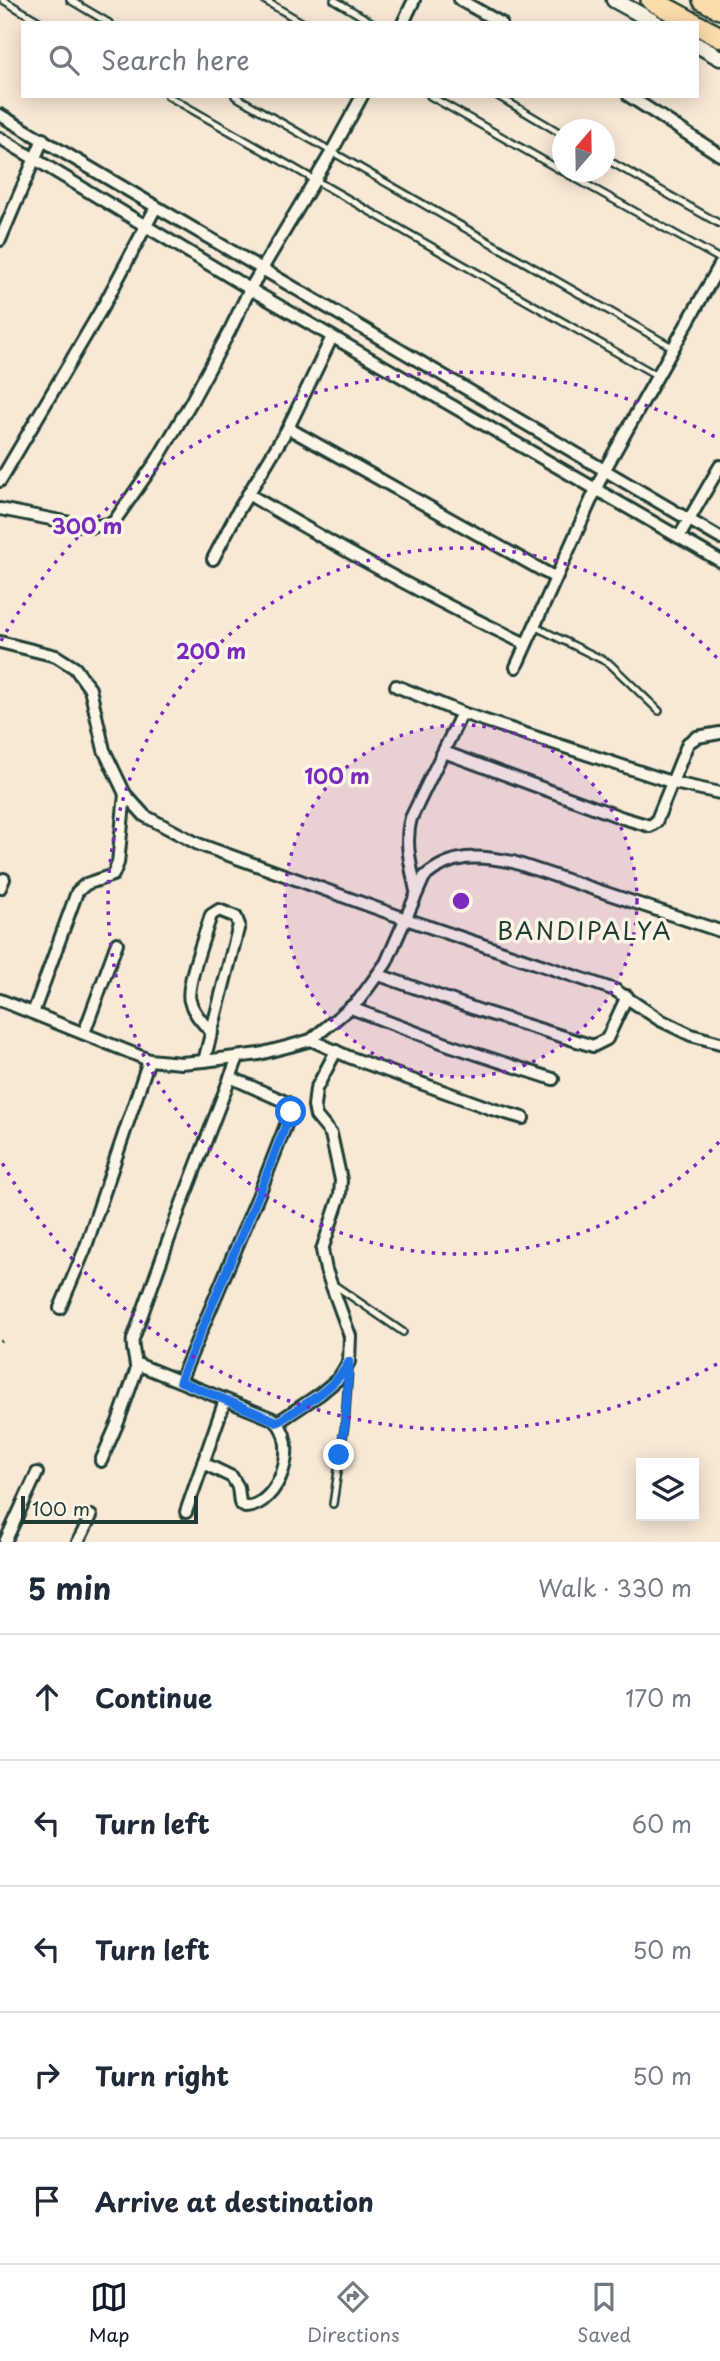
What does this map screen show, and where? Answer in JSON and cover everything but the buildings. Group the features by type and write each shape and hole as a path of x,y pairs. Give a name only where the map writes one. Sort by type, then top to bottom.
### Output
{"highway":[{"path":"651,0 690,21"},
{"path":"703,0 720,9"},
{"path":"699,26 720,37"}],"street":[{"path":"404,21 414,0"},
{"path":"460,0 497,21"},
{"path":"614,0 652,21"},
{"path":"699,46 720,58"},
{"path":"0,509 91,527 113,523 157,460 250,289 361,98"},
{"path":"632,98 720,155"},
{"path":"0,115 720,538"},
{"path":"0,138 250,289 720,561"},
{"path":"0,240 43,139"},
{"path":"0,481 105,303 156,206"},
{"path":"516,667 605,469 720,262"},
{"path":"213,559 288,428 332,337"},
{"path":"288,428 555,577"},
{"path":"679,537 720,466"},
{"path":"248,494 357,559 461,614 526,644"},
{"path":"0,642 56,656 75,668 90,689 104,750 125,794 145,816 198,844 615,990 660,1020 691,1035 720,1043"},
{"path":"396,686 462,713 674,783 720,793"},
{"path":"416,891 407,847 407,831 462,713"},
{"path":"444,752 650,826 656,822 674,783 688,743 697,737 720,733"},
{"path":"33,1013 77,892 86,884 113,875 118,863 125,794"},
{"path":"0,1000 149,1060 181,1063 239,1057 311,1040 351,1008 379,975 424,877 437,865 451,859 490,857 539,870 720,931"},
{"path":"204,1061 212,1033 239,925 236,917 219,910 211,915 188,997 193,1009 212,1033"},
{"path":"85,1033 117,943"},
{"path":"379,975 593,1046 607,1039 627,996"},
{"path":"351,1008 452,1046 554,1079"},
{"path":"311,1040 492,1109 523,1118"},
{"path":"278,1422 338,1379 349,1362 350,1336 330,1282 322,1250 340,1195 341,1180 331,1134 316,1116 314,1099 316,1089 336,1051"},
{"path":"101,1461 124,1407 137,1364 132,1339 239,1057"},
{"path":"61,1308 85,1249 149,1060"},
{"path":"180,1381 291,1112 288,1103 230,1077"},
{"path":"137,1364 278,1422 282,1427 288,1455 274,1489 251,1507 240,1503 238,1488 232,1477 203,1463"},
{"path":"186,1512 225,1401"},
{"path":"5,1542 37,1473"},
{"path":"78,1542 91,1516"}],"lane":[{"path":"3,0 39,21"},
{"path":"70,0 106,21"},
{"path":"264,0 300,21"},
{"path":"334,0 370,21"},
{"path":"171,98 656,375"},
{"path":"238,98 672,347"},
{"path":"434,98 552,165"},
{"path":"501,98 552,128"},
{"path":"615,164 720,224"},
{"path":"582,182 720,262"},
{"path":"534,626 609,663 659,711"},
{"path":"330,1282 403,1332"},
{"path":"334,1504 345,1424 349,1362"}],"district":[{"name":"BANDIPALYA","path":"585,930"}],"route":[{"path":"291,1112 180,1381 278,1422 338,1379 349,1362 345,1424 339,1455"}]}
